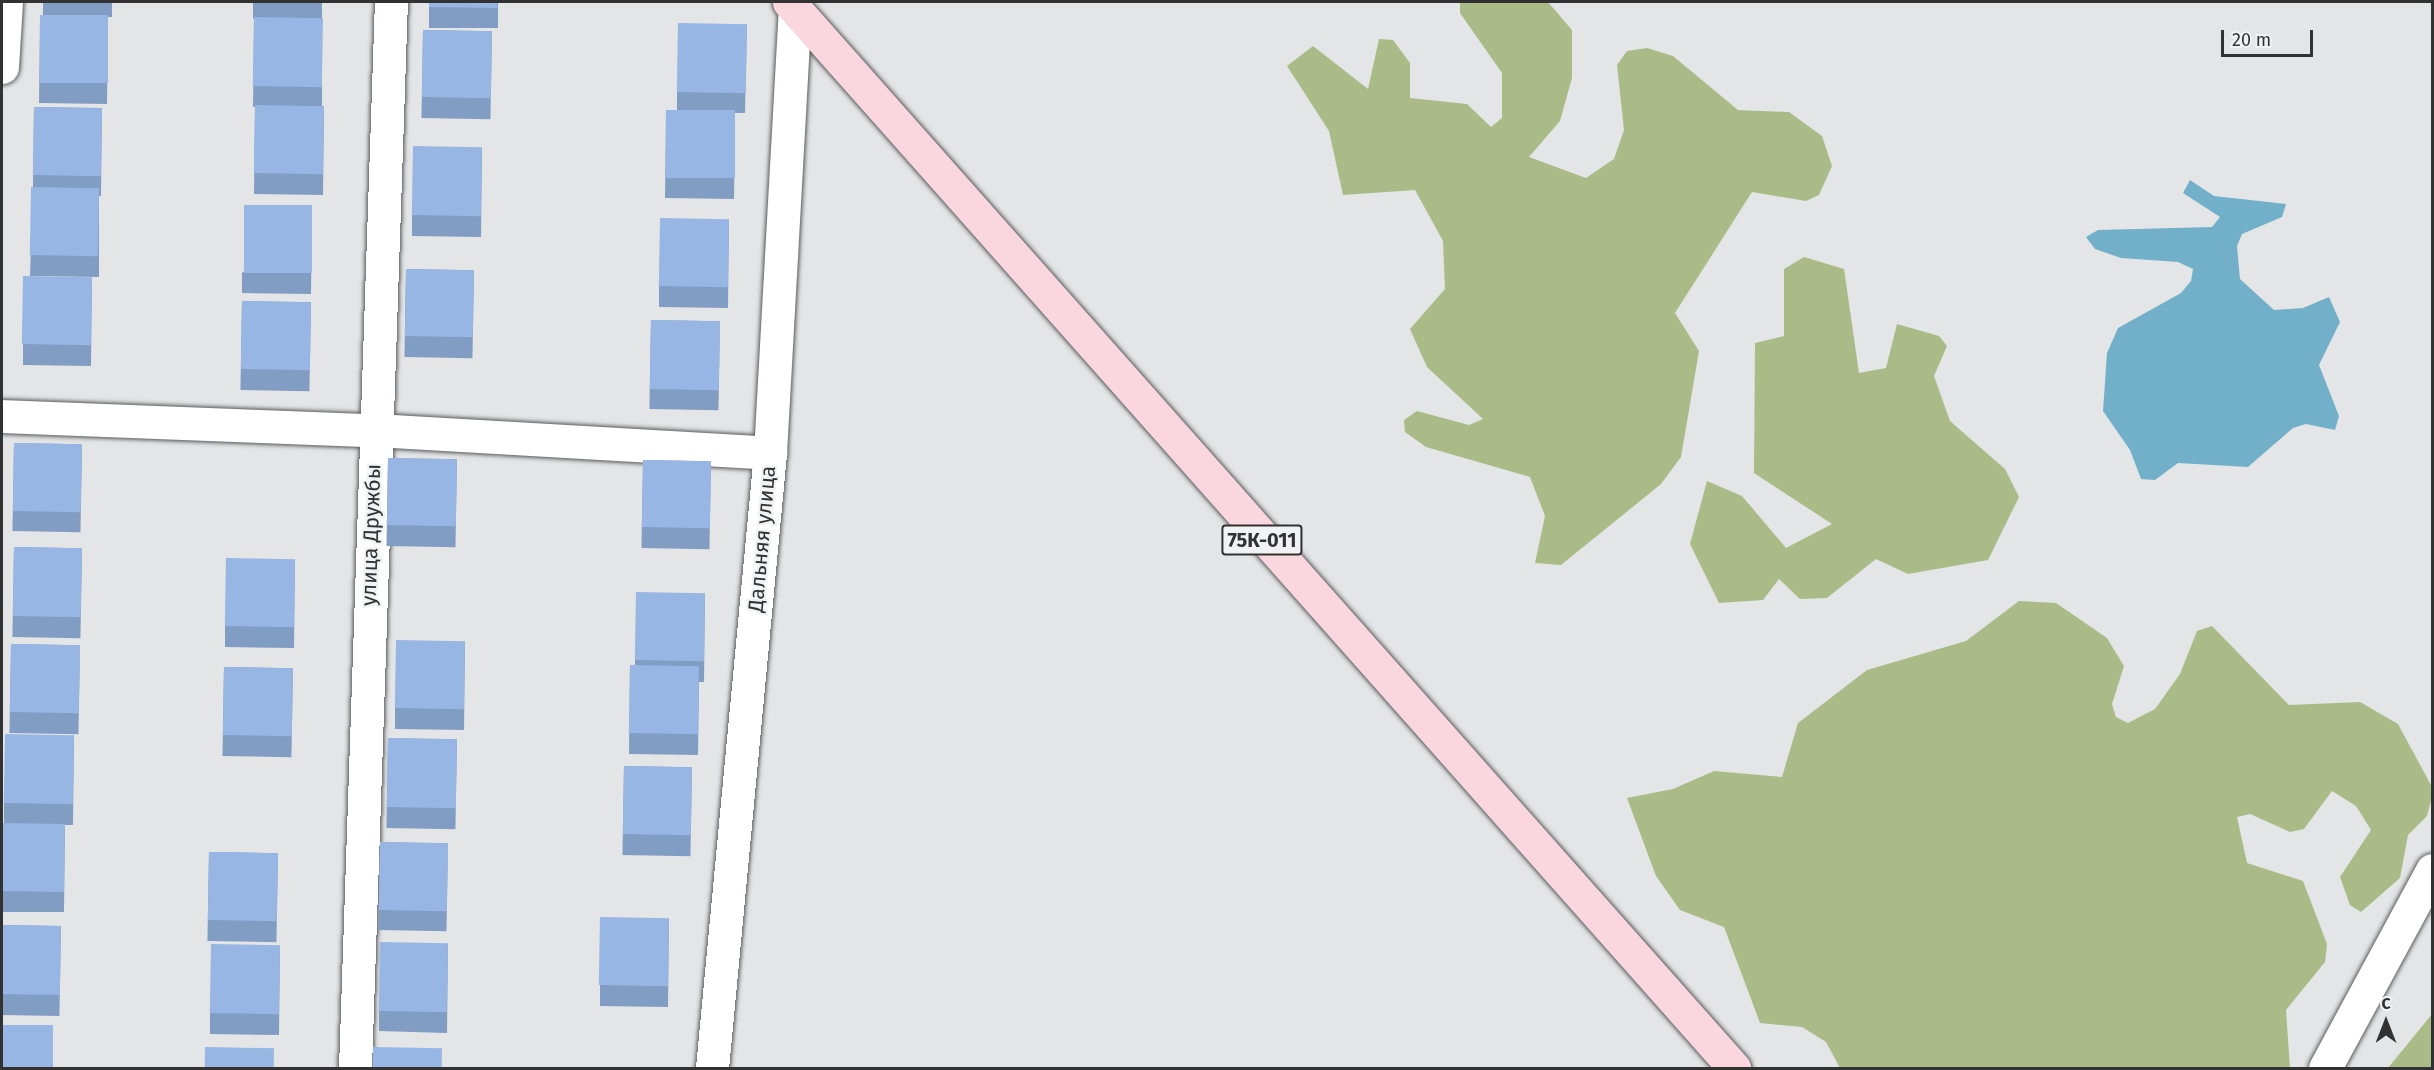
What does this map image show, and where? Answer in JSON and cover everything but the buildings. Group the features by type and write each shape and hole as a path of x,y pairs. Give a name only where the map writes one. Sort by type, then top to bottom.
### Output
{"main road":[{"name":"75К-011","path":"792,5 1734,1068"}],"street":[{"path":"2,67 6,2"},
{"name":"улица Дружбы","path":"356,1068 374,430 391,2"},
{"name":"Дальняя улица","path":"712,1068 770,453 792,5"},
{"path":"2,416 374,430 770,453"},
{"path":"2325,1068 2433,870"}],"green space":[{"path":"1460,2 1548,2 1572,30 1572,78 1560,121 1529,157 1586,178 1614,159 1624,130 1617,65 1627,51 1647,48 1673,56 1738,110 1789,112 1822,136 1832,166 1819,195 1806,201 1752,192 1675,313 1699,351 1681,457 1661,484 1561,565 1535,563 1545,516 1530,477 1426,447 1405,432 1404,420 1417,411 1469,425 1483,419 1427,367 1410,329 1445,289 1443,241 1415,190 1343,195 1329,131 1287,66 1313,46 1368,89 1379,39 1393,40 1410,63 1410,98 1467,104 1491,127 1502,118 1502,73 1460,13"},
{"path":"1804,257 1844,269 1859,373 1886,368 1897,324 1939,336 1947,346 1934,376 1950,421 2005,469 2019,497 1988,560 1908,574 1876,559 1827,598 1800,599 1779,579 1763,600 1719,603 1690,544 1707,481 1742,496 1786,548 1832,524 1754,473 1755,343 1784,336 1784,269"},
{"path":"2019,601 2056,603 2107,638 2124,666 2112,704 2116,717 2128,723 2155,709 2180,674 2197,631 2212,626 2289,705 2360,702 2398,724 2432,787 2432,797 2427,816 2408,835 2400,878 2361,912 2350,905 2340,877 2371,830 2356,806 2332,791 2304,829 2290,832 2250,814 2237,817 2247,863 2303,881 2327,944 2325,962 2286,1010 2290,1068 1840,1068 1826,1042 1802,1027 1760,1023 1724,927 1680,910 1656,876 1627,798 1673,789 1714,771 1782,777 1798,723 1867,670 1966,641"},
{"path":"2432,1014 2432,1068 2388,1068"}],"water":[{"path":"2190,180 2214,196 2286,204 2282,217 2242,234 2237,246 2240,279 2274,310 2303,308 2329,297 2340,322 2319,365 2339,416 2335,430 2306,424 2293,428 2248,467 2178,463 2155,480 2141,479 2130,450 2103,411 2107,353 2118,328 2181,293 2191,281 2193,269 2178,262 2121,258 2095,249 2086,237 2098,230 2212,227 2220,217 2183,193"}]}
